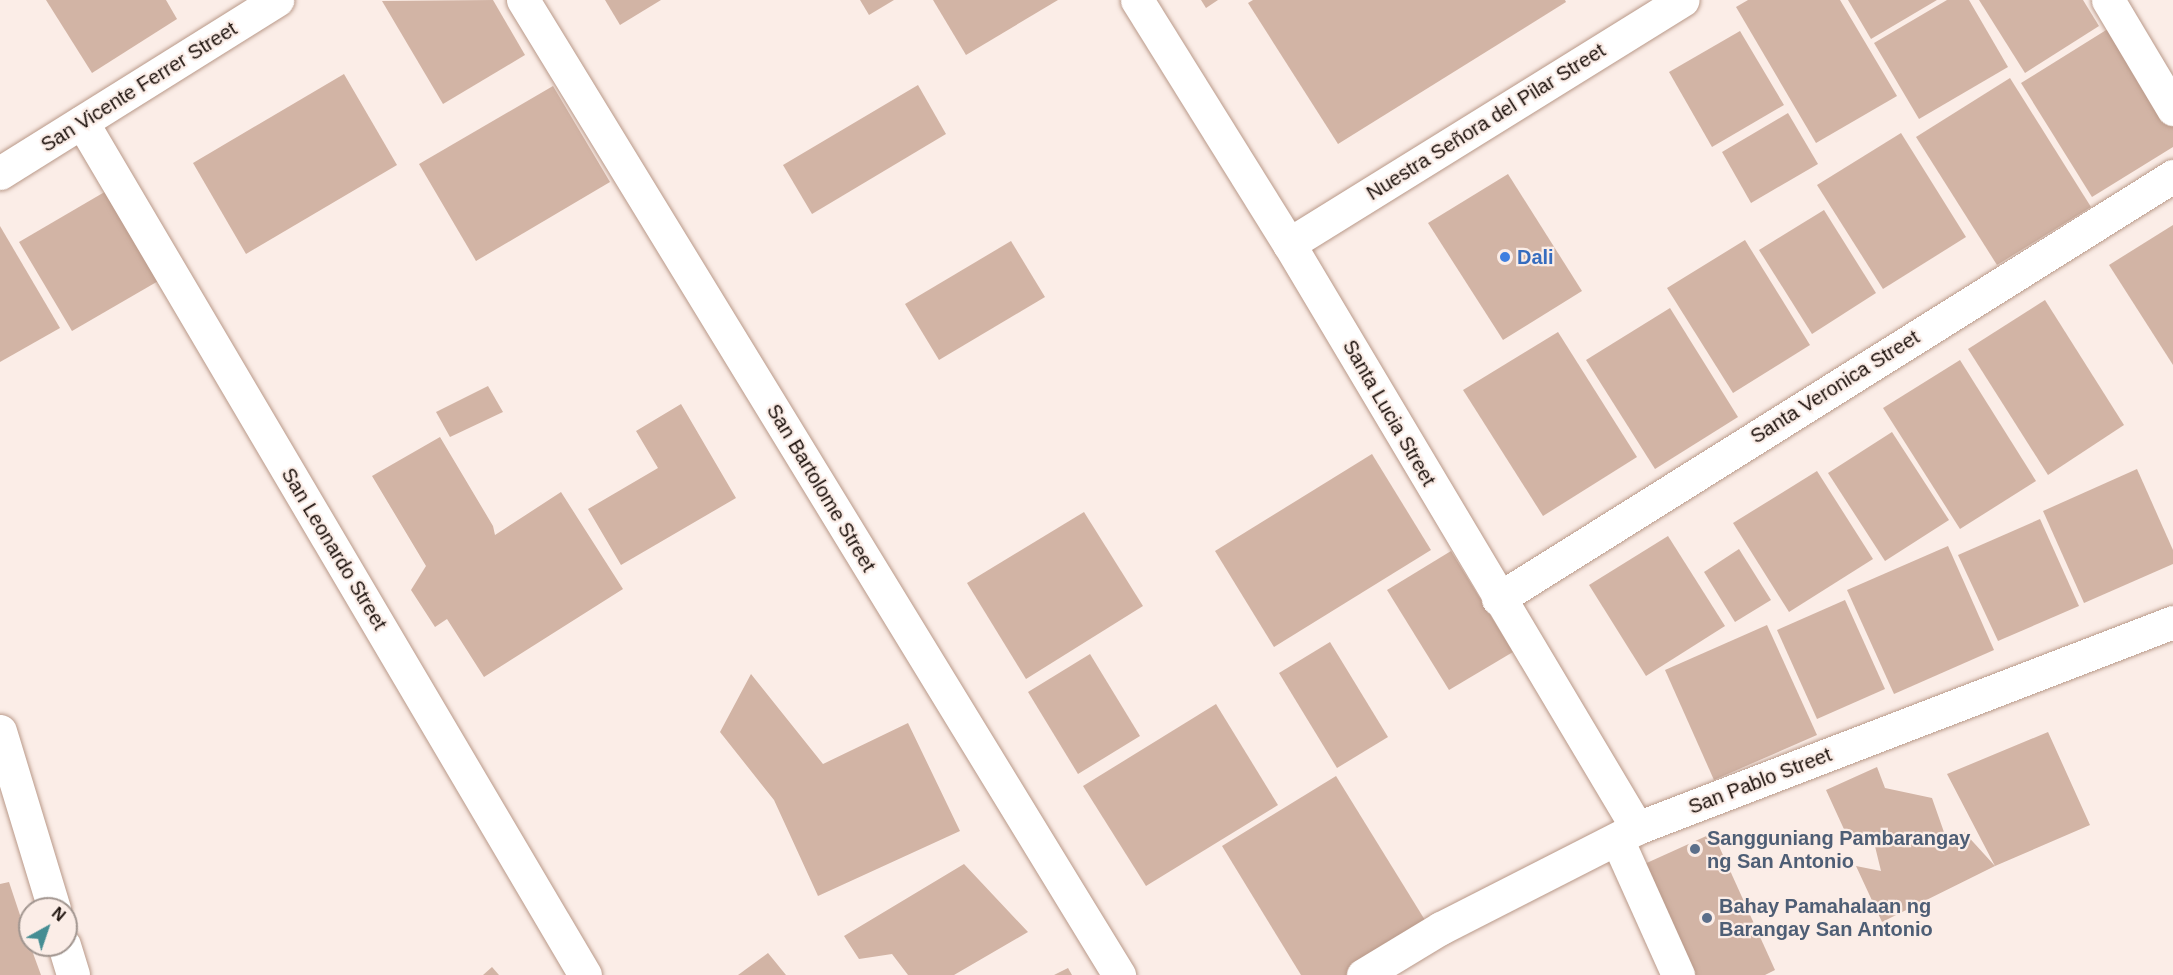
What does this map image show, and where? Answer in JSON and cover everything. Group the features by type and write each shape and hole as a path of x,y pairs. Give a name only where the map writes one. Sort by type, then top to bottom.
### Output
{"street":[{"name":"San Vicente Ferrer Street","path":"0,173 278,0"},
{"name":"San Bartolome Street","path":"523,0 1119,975"},
{"name":"Santa Lucia Street","path":"1137,0 1289,244 1498,599 1627,834 1678,975"},
{"name":"Nuestra Señora del Pilar Street","path":"1289,244 1683,0"},
{"path":"2108,0 2173,109"},
{"name":"San Leonardo Street","path":"82,122 585,975"},
{"name":"Santa Veronica Street","path":"1498,599 2173,176"},
{"name":"San Pablo Street","path":"1364,975 1441,928 1627,834 2173,622"},
{"path":"0,731 50,897"},
{"path":"68,957 73,975"}],"building":[{"path":"46,0 166,0 177,19 92,73"},
{"path":"493,0 525,55 443,104 382,1"},
{"path":"605,0 661,0 620,25"},
{"path":"860,0 894,0 869,15"},
{"path":"933,0 1058,0 966,55"},
{"path":"1201,0 1218,0 1206,8"},
{"path":"1253,0 1565,0 1566,2 1338,144 1248,3"},
{"path":"1748,0 1840,0 1897,96 1816,143 1736,7"},
{"path":"1848,0 1937,0 1871,39"},
{"path":"1947,0 1969,0 2008,67 1919,119 1874,43"},
{"path":"1979,0 2083,0 2099,26 2025,73"},
{"path":"2111,27 2173,127 2173,147 2092,197 2021,83"},
{"path":"1740,31 1784,105 1712,147 1669,72"},
{"path":"344,74 397,165 246,254 193,163"},
{"path":"2010,78 2091,207 1997,265 1916,137"},
{"path":"918,85 946,134 812,214 783,165"},
{"path":"553,86 610,182 476,261 419,164"},
{"path":"1788,113 1818,164 1751,203 1722,152"},
{"path":"1901,133 1966,237 1883,289 1817,185"},
{"name":"Dali","path":"1508,174 1582,291 1503,340 1428,223"},
{"path":"108,190 160,280 72,331 19,242"},
{"path":"1824,210 1876,293 1812,334 1759,250"},
{"path":"2173,225 2173,365 2109,265"},
{"path":"0,226 60,328 0,362"},
{"path":"1745,240 1810,345 1733,393 1667,288"},
{"path":"1011,241 1045,297 939,360 905,304"},
{"path":"2045,300 2124,425 2048,475 1968,349"},
{"path":"1670,308 1738,417 1655,469 1586,360"},
{"path":"1558,332 1637,457 1543,516 1463,390"},
{"path":"1960,360 2036,481 1960,529 1883,408"},
{"path":"488,386 503,412 450,437 436,412"},
{"path":"681,404 736,498 621,565 588,509 658,468 636,431"},
{"path":"1892,432 1949,520 1885,561 1828,473"},
{"path":"440,437 493,526 495,535 561,492 623,589 484,677 447,619 435,627 411,590 426,566 372,476"},
{"path":"1372,454 1431,550 1274,647 1215,551"},
{"path":"2137,469 2173,550 2173,564 2084,603 2043,511"},
{"path":"1817,471 1873,559 1789,612 1733,523"},
{"path":"1084,512 1143,606 1026,679 967,583"},
{"path":"2040,519 2079,606 1998,641 1958,555"},
{"path":"1668,536 1725,626 1646,676 1589,585"},
{"path":"1948,546 1994,650 1894,694 1847,590"},
{"path":"1739,549 1771,600 1735,622 1704,572"},
{"path":"1451,551 1513,652 1449,690 1387,590"},
{"path":"1845,600 1885,689 1817,719 1777,630"},
{"path":"1767,625 1817,735 1714,780 1665,670"},
{"path":"1330,642 1388,737 1337,768 1279,673"},
{"path":"1090,654 1140,736 1078,774 1028,692"},
{"path":"751,674 823,764 908,723 960,831 818,896 774,800 720,732"},
{"path":"1216,704 1278,805 1146,886 1083,786"},
{"path":"2048,732 2090,825 1995,866 1947,774"},
{"path":"1877,767 1885,788 1932,798 1945,835 1964,832 1995,866 1882,922 1856,866 1881,871 1872,834 1848,838 1826,790"},
{"path":"1336,776 1428,925 1346,975 1301,975 1222,846"},
{"name":"Bahay Pamahalaan ng Barangay San Antonio","path":"1713,833 1775,970 1765,975 1690,975 1640,866"},
{"path":"964,864 1028,932 954,975 908,975 892,954 859,959 844,936"},
{"path":"9,882 18,909 18,957 34,957 41,975 0,975 0,884"},
{"path":"768,953 786,975 738,975"},
{"path":"492,967 499,975 483,975"},
{"path":"1068,968 1072,975 1054,975"}],"place":[{"name":"Dali","path":"1505,257"},
{"name":"Sangguniang Pambarangay ng San Antonio","path":"1695,849"},
{"name":"Bahay Pamahalaan ng Barangay San Antonio","path":"1707,918"}]}
